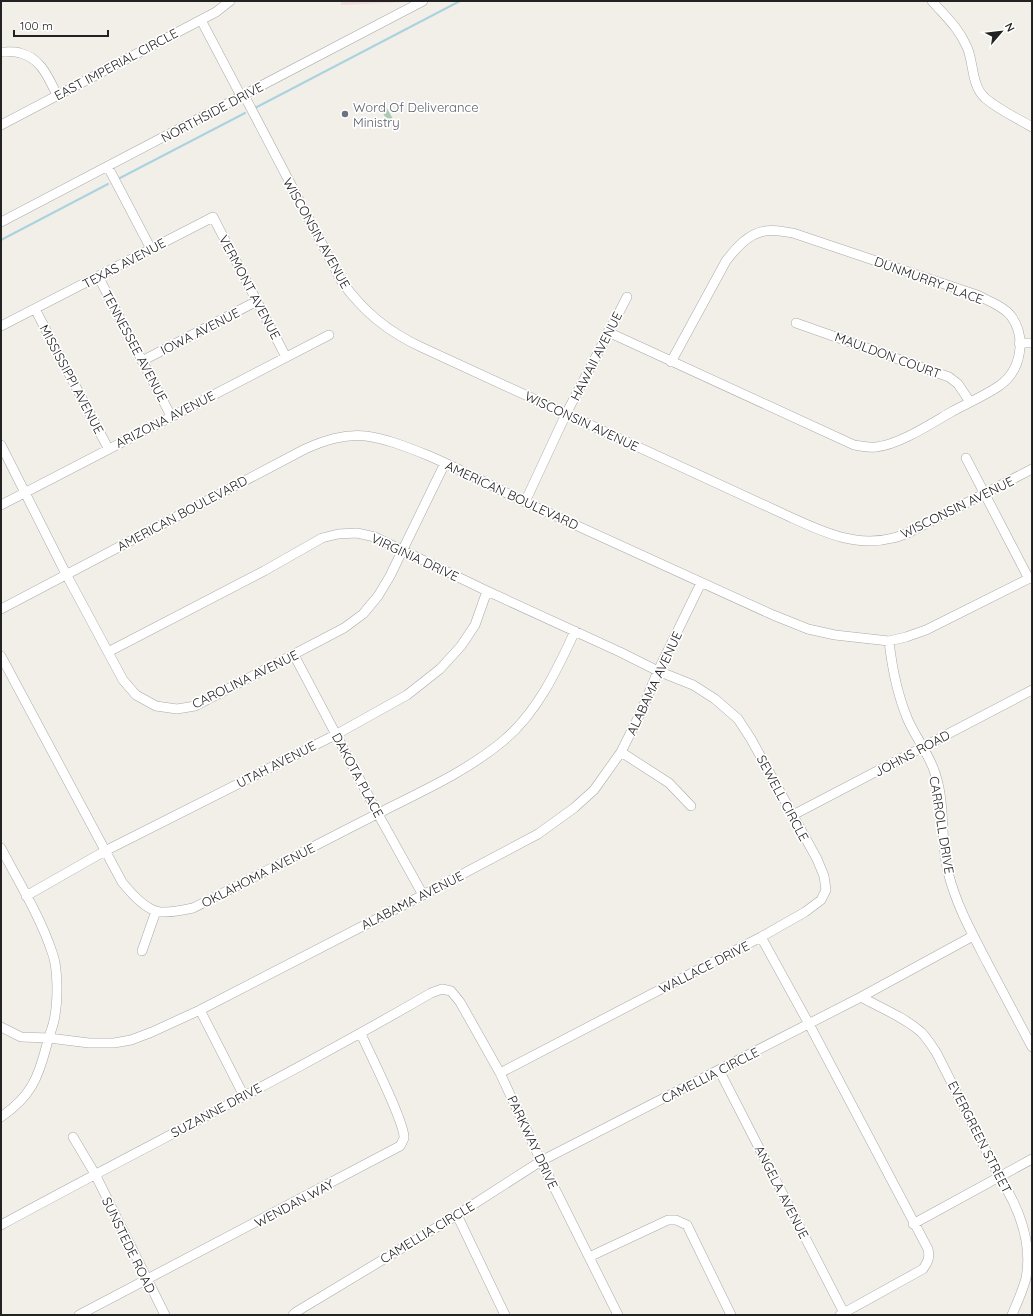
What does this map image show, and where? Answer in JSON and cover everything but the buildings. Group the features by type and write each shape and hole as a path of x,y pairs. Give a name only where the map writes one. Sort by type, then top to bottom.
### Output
{"street":[{"name":"EAST IMPERIAL CIRCLE","path":"1,125 216,12 230,1"},
{"name":"NORTHSIDE DRIVE","path":"1,222 423,1"},
{"path":"932,1 949,18 960,33 968,48 978,88 985,98 1032,127"},
{"name":"WISCONSIN AVENUE","path":"201,20 342,282 367,312 381,324 408,341 794,519 840,538 861,541 893,539 986,494 1032,469"},
{"path":"1,52 19,52 33,58 44,69 57,95"},
{"path":"108,167 151,249"},
{"name":"TEXAS AVENUE","path":"1,326 213,217"},
{"name":"VERMONT AVENUE","path":"213,217 286,357"},
{"name":"DUNMURRY PLACE","path":"608,332 671,362 854,445 865,447 876,447 892,443 999,386 1013,372 1020,351 1019,333 1010,316 1002,308 977,295 793,233 765,231 750,237 737,247 726,261 671,362"},
{"name":"TENNESSEE AVENUE","path":"98,276 171,416"},
{"name":"HAWAII AVENUE","path":"525,502 566,414 627,297"},
{"name":"IOWA AVENUE","path":"142,360 257,301"},
{"name":"MISSISSIPPI AVENUE","path":"35,309 108,448"},
{"name":"MAULDON COURT","path":"796,323 949,377 958,384 970,402"},
{"name":"ARIZONA AVENUE","path":"1,504 329,335"},
{"path":"1019,343 1032,343"},
{"name":"AMERICAN BOULEVARD","path":"1,609 305,448 325,440 346,436 366,436 395,443 445,463 525,502 773,615 808,629 835,635 889,641 906,637 926,630 1031,578"},
{"name":"CAROLINA AVENUE","path":"1,446 66,574 123,680 136,695 156,706 177,710 195,706 294,655 344,628 363,614 378,596 390,576 445,463"},
{"path":"966,458 1031,578"},
{"name":"VIRGINIA DRIVE","path":"108,652 322,538 338,534 357,533 375,537 487,591 575,630 658,671"},
{"name":"ALABAMA AVENUE","path":"1,1027 21,1037 49,1038 89,1043 114,1043 131,1040 200,1010 538,834 574,808 594,790 621,752 642,712 658,671 701,583"},
{"name":"UTAH AVENUE","path":"26,896 105,851 337,734 407,695 440,669 461,646 475,625 487,591"},
{"name":"OKLAHOMA AVENUE","path":"156,911 176,911 193,908 378,814 473,763 503,741 535,705 553,678 575,630"},
{"name":"CARROLL DRIVE","path":"889,641 898,694 908,720 922,748 930,758 936,775 942,809 948,872 956,898 973,936 1032,1047"},
{"name":"DAKOTA PLACE","path":"294,655 378,814 423,895"},
{"path":"1,656 122,882 130,893 156,911 142,951"},
{"name":"SEWELL CIRCLE","path":"658,671 693,685 716,699 738,719 751,739 793,815 824,876 826,890 821,900 805,912 761,937"},
{"name":"JOHNS ROAD","path":"793,815 1032,690"},
{"path":"621,752 669,783 692,806"},
{"path":"1,848 40,921 53,953 57,984 56,1016 36,1080 22,1099 1,1117"},
{"path":"842,1314 924,1269 930,1256 928,1249 913,1224 809,1024 973,936"},
{"name":"WALLACE DRIVE","path":"500,1072 761,937 809,1024"},
{"name":"PARKWAY DRIVE","path":"431,993 442,989 451,991 460,1002 500,1072 541,1161 618,1315"},
{"name":"SUZANNE DRIVE","path":"1,1226 95,1174 361,1034 431,993"},
{"name":"EVERGREEN STREET","path":"861,997 910,1024 929,1042 936,1052 1007,1189 1024,1230 1028,1266 1026,1280 1012,1315"},
{"path":"200,1010 244,1096"},
{"name":"CAMELLIA CIRCLE","path":"292,1315 457,1215 541,1161 809,1024"},
{"name":"WENDAN WAY","path":"79,1315 400,1146 404,1139 403,1130 361,1034"},
{"name":"ANGELA AVENUE","path":"720,1070 842,1314"},
{"name":"SUNSTEDE ROAD","path":"73,1137 95,1174 165,1315"},
{"path":"913,1224 1032,1159"},
{"path":"457,1215 505,1315"},
{"path":"589,1257 668,1220 676,1220 687,1225 731,1315"}],"shaded area":[{"path":"341,1 429,1 341,5"}],"green space":[{"path":"384,103 393,119 388,122 379,106"}],"waterway":[{"path":"255,108 460,1"},
{"path":"120,178 245,113"},
{"path":"1,240 108,184"}],"place":[{"name":"Word Of Deliverance Ministry","path":"345,114"}]}
